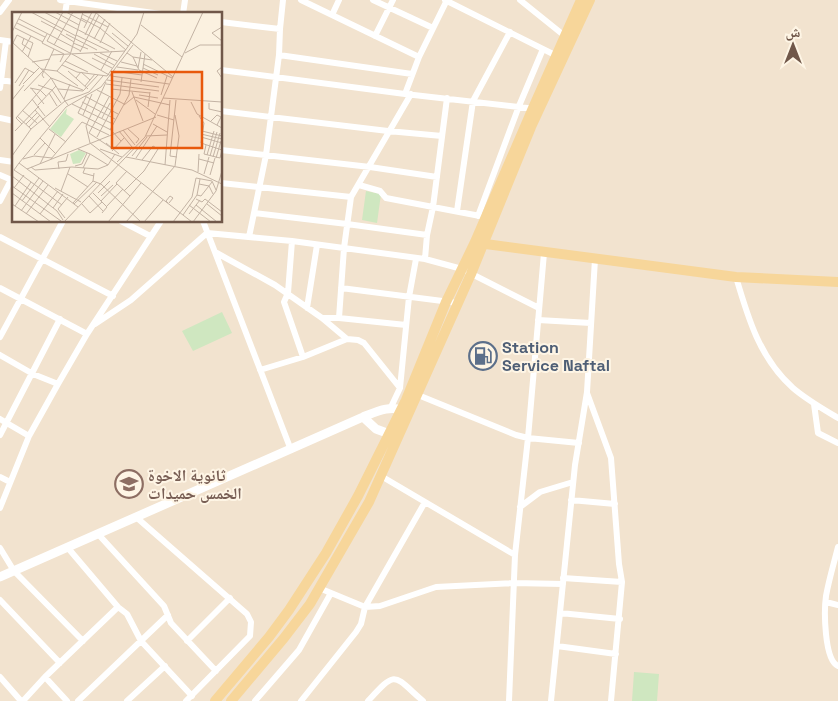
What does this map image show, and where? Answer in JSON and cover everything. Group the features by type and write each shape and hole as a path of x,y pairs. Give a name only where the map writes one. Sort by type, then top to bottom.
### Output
{"main road":[{"path":"214,701 269,637 314,572 358,496 401,410 446,302 462,269 480,243 482,216 536,109 568,39 581,0"},
{"path":"0,577 364,417 401,410 418,395 471,274 480,243 557,56 590,0"},
{"path":"480,243 595,260 736,277 838,282"},
{"path":"231,701 310,604 369,502 400,438 401,410"},
{"path":"364,417 376,428 400,438"}],"street":[{"path":"0,12 9,0"},
{"path":"249,237 272,117 283,0"},
{"path":"301,0 419,57"},
{"path":"332,15 339,0"},
{"path":"373,0 433,28"},
{"path":"376,36 392,0"},
{"path":"339,318 344,248 351,197 370,167 408,94 412,74 446,0 557,56"},
{"path":"520,0 568,39"},
{"path":"63,1 101,2 133,12"},
{"path":"222,22 280,29"},
{"path":"456,211 472,101 510,32"},
{"path":"0,88 3,40"},
{"path":"359,185 380,191 386,198 482,216 519,106 544,49"},
{"path":"279,56 412,74"},
{"path":"222,70 536,109"},
{"path":"425,260 447,98"},
{"path":"222,111 442,136"},
{"path":"508,136 519,140"},
{"path":"222,150 370,167 436,177"},
{"path":"0,175 12,180 0,201"},
{"path":"222,183 351,197"},
{"path":"254,213 427,236"},
{"path":"0,336 62,222"},
{"path":"123,222 150,236"},
{"path":"0,508 29,436 58,384 87,334 160,222"},
{"path":"203,222 291,450"},
{"path":"95,324 131,300 207,232 292,241 425,260 462,269 539,308"},
{"path":"0,237 112,296"},
{"path":"292,241 288,293 285,299 285,306 303,357"},
{"path":"307,308 317,245"},
{"path":"215,252 288,293 347,339"},
{"path":"509,701 515,555 528,438 544,253"},
{"path":"401,410 400,388 406,325 416,259"},
{"path":"551,701 576,455 587,392 595,260"},
{"path":"736,277 746,312 761,348 775,369 793,388 814,404 838,418"},
{"path":"0,288 87,334"},
{"path":"341,288 458,303"},
{"path":"322,318 406,325"},
{"path":"0,435 3,421 33,374 60,319"},
{"path":"538,320 591,323"},
{"path":"260,370 303,357 347,339 358,340 364,343 400,388"},
{"path":"0,355 33,374 58,384"},
{"path":"587,392 612,458 619,564 622,582 611,701"},
{"path":"418,395 516,435 579,443"},
{"path":"814,404 818,433 838,443"},
{"path":"3,421 29,436"},
{"path":"381,476 515,555"},
{"path":"0,477 10,482"},
{"path":"520,507 540,492 573,482"},
{"path":"571,500 615,504"},
{"path":"302,701 361,624 366,607 425,502"},
{"path":"136,517 230,598 249,616 251,622 251,633 186,701"},
{"path":"98,534 164,606 171,623 216,671"},
{"path":"838,547 835,573 826,602 825,619 828,650 835,665 838,666"},
{"path":"0,548 14,571 83,641"},
{"path":"68,548 118,607 127,614 142,641 192,696"},
{"path":"319,588 366,607 380,606 436,587 563,581 622,582"},
{"path":"255,701 299,650 331,593"},
{"path":"187,641 230,598"},
{"path":"1,602 60,663"},
{"path":"826,602 838,605"},
{"path":"0,677 22,701 118,607"},
{"path":"560,613 620,619"},
{"path":"78,701 168,615"},
{"path":"557,646 616,654"},
{"path":"127,701 165,666"},
{"path":"45,677 66,701"},
{"path":"368,701 386,681 392,678 399,680 423,701"}],"shaded area":[{"path":"0,0 838,0 838,701 0,701"}],"green space":[{"path":"366,191 381,194 377,223 362,220"},
{"path":"222,312 232,333 193,351 182,331"},
{"path":"634,672 659,674 657,701 632,701"}],"place":[{"name":"Station Service Naftal","path":"483,356"},
{"name":"ثانوية الاخوة الخمس حميدات","path":"129,484"}]}
